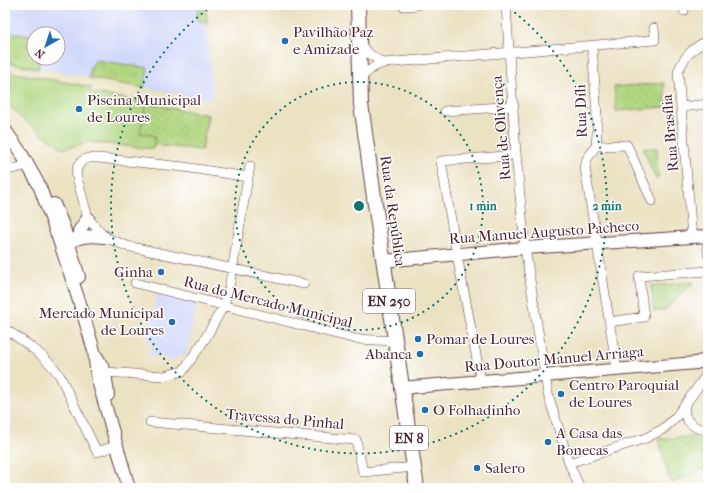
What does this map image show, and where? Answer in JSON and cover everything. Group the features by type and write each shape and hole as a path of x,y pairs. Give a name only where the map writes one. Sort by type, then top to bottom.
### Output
{"main road":[{"name":"Rua da República","path":"358,5 361,104 417,488"}],"street":[{"path":"403,6 419,5"},
{"name":"Rua de Olivença","path":"506,5 514,106 516,154 525,248 548,394 569,463 580,488"},
{"path":"360,81 365,73 374,66 384,63 655,40 654,28"},
{"name":"Rua Brasília","path":"692,237 678,72 682,61 699,45 708,40"},
{"path":"359,44 376,60 384,63"},
{"name":"Rua Díli","path":"592,45 597,116 596,146 587,159 585,168 617,370"},
{"path":"682,107 708,104"},
{"path":"445,111 514,106"},
{"path":"5,130 12,138 39,185 65,246 94,351 97,377 130,488"},
{"path":"596,146 627,145 652,201"},
{"path":"481,381 441,161 516,154"},
{"path":"104,237 88,218 76,174 78,166 82,161 90,158 114,159 184,167 248,177"},
{"path":"5,171 28,165"},
{"path":"96,364 105,372 164,376 184,370 205,339 224,305 229,288 250,166"},
{"path":"39,185 54,205 63,225 65,246"},
{"path":"79,231 88,218"},
{"path":"63,225 74,230 104,237 127,246 304,284"},
{"path":"65,246 88,235 104,237"},
{"path":"708,236 708,254"},
{"name":"Rua Manuel Augusto Pacheco","path":"383,261 525,248 708,236"},
{"path":"609,322 644,317 639,276 708,271"},
{"name":"Rua do Mercado Municipal","path":"135,283 356,339 395,341"},
{"path":"5,329 49,362 55,369 60,376 97,452 118,445"},
{"path":"94,351 105,372 108,389 109,414"},
{"name":"Rua Doutor Manuel Arriaga","path":"402,388 546,375 696,364 708,359"},
{"path":"569,463 646,438 663,429 676,417 708,373"},
{"path":"685,405 685,415 689,423 697,428 708,430"},
{"name":"Travessa do Pinhal","path":"150,422 356,440 363,472 414,467"}],"shaded area":[{"path":"5,5 207,5 207,26 213,100 27,66 66,66 66,26 26,26 26,66 5,62"},
{"name":"Mercado Municipal de Loures","path":"157,293 198,302 186,356 177,355 176,361 149,355 152,343 147,342"}],"green space":[{"path":"198,5 206,5 207,24 198,20"},
{"path":"8,32 26,35 26,66 39,66 38,69 5,62 5,33"},
{"path":"96,60 148,68 144,88 89,78 90,68"},
{"name":"Piscina Municipal de Loures","path":"5,71 91,87 90,92 146,103 140,133 155,136 153,149 88,142 63,149 19,116 5,101"},
{"path":"664,83 666,107 616,111 614,87"},
{"path":"146,103 208,115 202,150 154,145 155,136 140,133"},
{"path":"643,148 657,148 658,178 655,178"},
{"path":"694,282 665,310 654,311 651,286"},
{"path":"708,435 708,467 671,483 658,439"}],"place":[{"name":"Pavilhão Paz e Amizade","path":"285,41"},
{"name":"Piscina Municipal de Loures","path":"79,109"},
{"name":"Ginha","path":"161,272"},
{"name":"Mercado Municipal de Loures","path":"172,322"},
{"name":"Pomar de Loures","path":"418,339"},
{"name":"Abanca","path":"420,354"},
{"name":"Centro Paroquial de Loures","path":"561,394"},
{"name":"O Folhadinho","path":"425,410"},
{"name":"A Casa das Bonecas","path":"548,442"},
{"name":"Salero","path":"477,468"}]}
